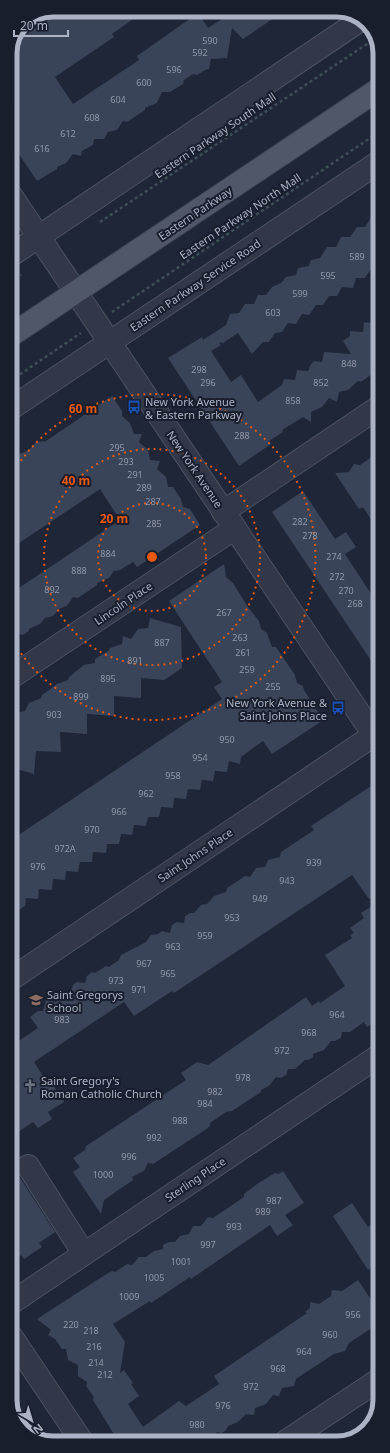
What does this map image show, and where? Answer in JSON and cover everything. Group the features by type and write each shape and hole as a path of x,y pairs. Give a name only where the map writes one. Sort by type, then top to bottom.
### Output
{"main road":[{"name":"Eastern Parkway","path":"17,331 373,93"}],"street":[{"path":"17,251 356,23"},
{"name":"Eastern Parkway Service Road","path":"17,404 373,166"},
{"name":"New York Avenue","path":"17,204 229,520 373,729"},
{"name":"Lincoln Place","path":"17,673 229,520 373,412"},
{"name":"Saint Johns Place","path":"17,975 373,739"},
{"name":"Sterling Place","path":"17,1298 373,1060"},
{"path":"28,1166 84,1254"},
{"path":"17,1345 78,1436"},
{"path":"295,1436 373,1384"}],"path":[{"name":"Eastern Parkway South Mall","path":"95,225 371,41"},
{"name":"Eastern Parkway North Mall","path":"110,313 373,136"},
{"path":"17,375 86,329"}],"building":[{"path":"52,17 136,17 112,34 114,37 55,77 73,104 139,60 137,56 192,17 201,17 208,28 225,17 276,17 243,39 232,28 227,58 211,59 209,69 197,75 193,74 184,80 183,84 170,92 162,92 157,103 145,108 145,110 127,122 123,121 117,130 108,132 104,139 94,139 93,145 82,151 81,156 73,154 66,163 57,167 57,169 37,181 17,151 17,53 23,33 25,31 27,34"},
{"path":"373,214 373,269 371,269 365,278 356,278 353,288 342,287 337,296 329,296 323,305 316,305 309,315 302,314 296,324 288,323 282,332 275,333 269,342 263,342 252,354 238,333 223,343 219,342 221,345 211,351 231,382 241,375 258,402 282,385 284,379 295,380 297,370 308,371 314,361 322,362 324,352 351,354 343,341 350,336 350,331 363,332 364,322 373,323 373,373 361,382 358,381 348,390 339,392 337,402 329,398 322,407 311,412 311,422 303,417 282,430 283,432 269,441 271,444 239,466 168,358 202,337 203,340 226,325 230,314 239,313 245,304 254,304 258,295 266,295 272,287 281,283 286,277 296,275 298,268 309,266 311,260 320,258 327,247 336,247 341,237 350,237 357,227 365,227"},
{"path":"112,396 122,411 122,416 130,423 134,434 142,434 139,442 148,450 150,460 160,461 157,469 166,477 168,487 173,487 181,499 183,507 190,509 200,525 137,567 133,562 120,570 114,571 109,578 97,583 97,585 78,598 73,597 67,606 59,609 53,616 45,618 40,624 29,629 29,631 23,635 17,634 17,589 120,520 100,489 17,544 17,455 25,452 36,442 46,441"},
{"path":"373,456 373,523 363,507 359,509 335,473 349,472 354,464 360,465"},
{"path":"303,491 335,539 346,532 356,547 345,554 373,597 373,664 272,512"},
{"path":"224,564 226,577 233,583 259,621 261,629 267,633 272,647 276,647 295,675 297,683 303,686 322,721 272,754 263,741 241,757 240,764 229,761 227,772 215,771 213,781 202,780 200,790 188,789 186,799 174,798 173,808 161,807 159,817 148,817 146,826 134,825 132,835 121,834 119,844 107,844 106,853 93,852 92,862 80,862 78,872 66,871 65,880 53,879 52,890 39,889 38,899 26,898 25,906 17,911 17,836 222,699 214,687 222,682 169,601"},
{"path":"150,618 181,627 182,668 164,680 141,678 141,698 114,696 114,716 87,714 87,734 60,732 61,752 36,751 34,774 17,769 17,713 25,711 29,703 41,698 42,695 57,684 68,680 69,677 84,665 95,663 95,659 108,651 110,648 122,644 123,636 131,639 138,629 148,628"},
{"path":"373,785 373,896 369,899 352,875 174,993 172,991 134,1016 124,1002 34,1062 50,1087 53,1085 64,1102 48,1112 52,1119 38,1128 33,1122 17,1133 17,1042 38,1028 30,1017 38,1011 43,1011 46,1000 56,1002 59,995 63,992 71,991 73,985 77,982 85,983 87,976 92,972 95,973 106,966 109,967 119,960 121,955 146,942 151,935 158,934 162,931 170,933 172,925 177,922 184,923 185,916 190,913 194,913 201,905 207,904 214,896 226,892 227,888 245,876 250,877 256,868 265,867 268,860 280,857 281,852 314,830 311,826"},
{"path":"373,905 373,1023 367,1027 364,1022 350,1032 342,1032 341,1038 331,1041 324,1050 313,1054 313,1057 305,1060 295,1069 288,1069 286,1075 281,1078 276,1077 269,1086 261,1090 261,1092 232,1111 226,1112 210,1123 210,1126 205,1130 153,1164 148,1163 144,1171 132,1177 133,1180 104,1200 101,1214 73,1172 80,1167 73,1158 85,1150 86,1146 186,1080 181,1073 197,1062 208,1065 306,997 312,1006 319,1001 320,1003 345,986 325,955 352,938 350,935 354,933 350,928 364,918 361,913"},
{"path":"283,1171 304,1203 285,1215 293,1225 277,1236 270,1225 191,1279 190,1277 151,1303 150,1301 113,1324 125,1342 120,1373 124,1370 133,1383 131,1384 139,1396 128,1404 143,1427 179,1401 186,1406 219,1384 214,1376 307,1313 305,1312 310,1308 310,1302 319,1304 331,1296 332,1290 342,1291 358,1280 373,1302 373,1327 349,1343 345,1351 334,1354 296,1379 294,1386 282,1388 279,1396 273,1395 266,1404 255,1408 254,1415 246,1414 238,1422 228,1426 222,1433 217,1432 214,1436 115,1436 93,1400 94,1397 86,1386 87,1382 78,1376 78,1365 68,1360 66,1349 62,1349 55,1339 48,1335 51,1330 37,1319 112,1271 115,1272 127,1264 132,1265 139,1257 146,1257 154,1251 163,1249 163,1245 169,1242 175,1242 180,1236 189,1234 193,1226 201,1226 208,1217 213,1218 244,1197 244,1194 257,1184 275,1173 279,1174"},
{"path":"17,1173 55,1232 39,1243 42,1247 24,1259 21,1255 17,1258"},
{"path":"352,1203 368,1227 373,1224 373,1267 368,1270 333,1216"}],"place":[{"name":"New York Avenue & Eastern Parkway","path":"134,407"},
{"name":"New York Avenue & Saint Johns Place","path":"338,708"},
{"name":"Saint Gregorys School","path":"36,1000"},
{"name":"Saint Gregory's Roman Catholic Church","path":"30,1086"}]}
